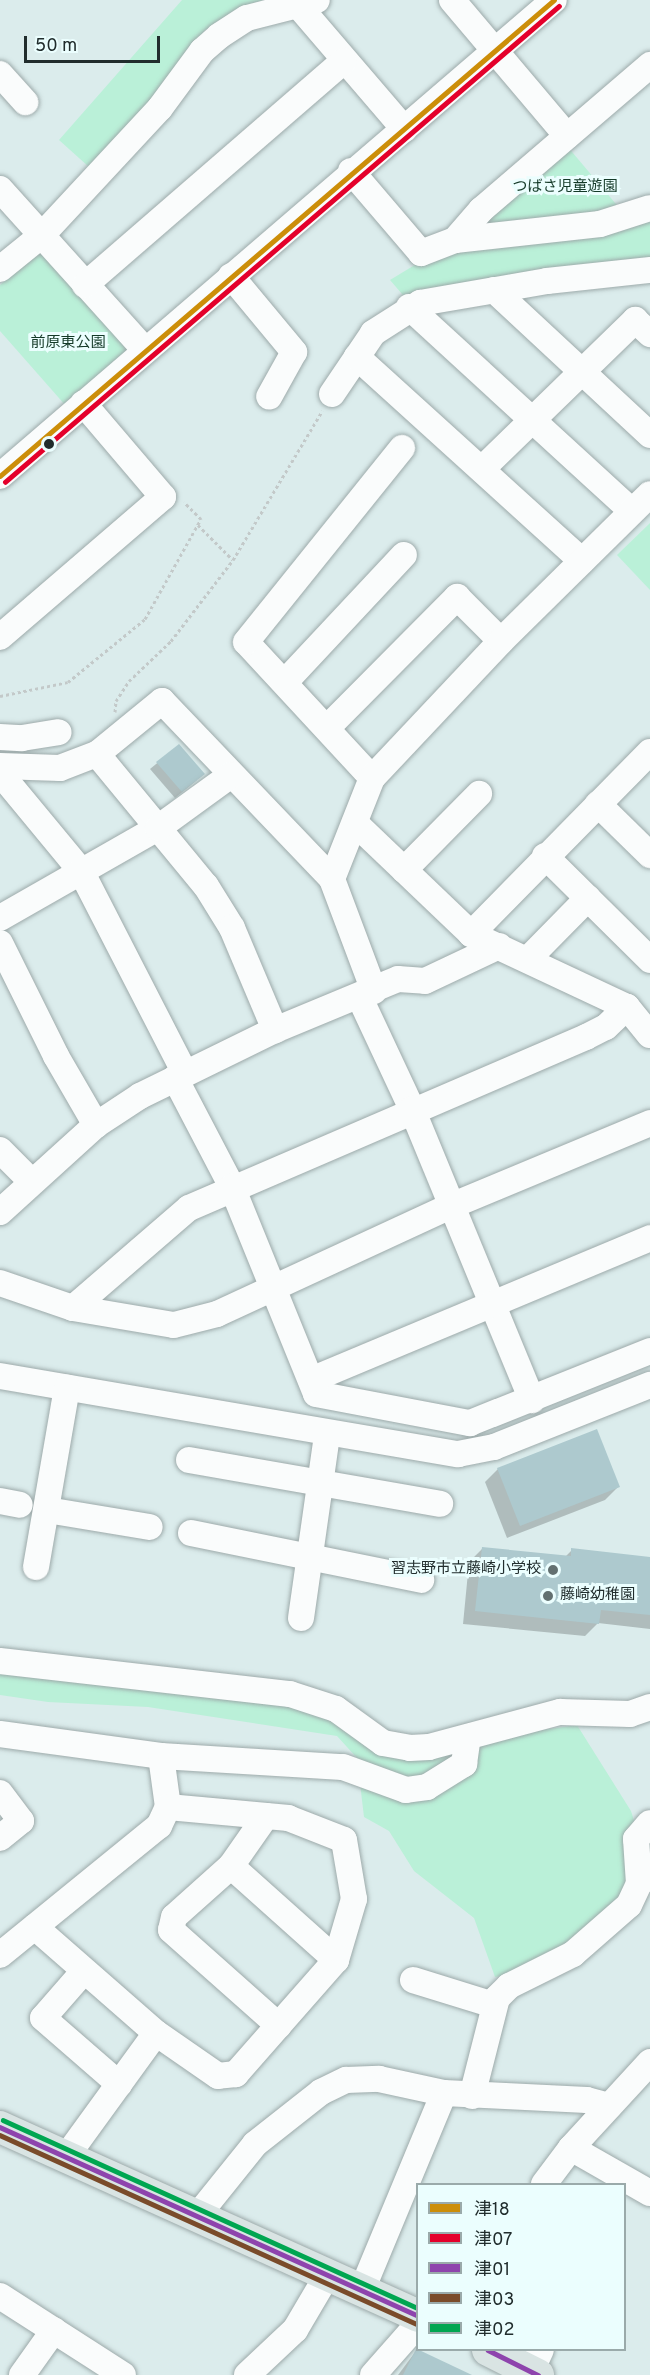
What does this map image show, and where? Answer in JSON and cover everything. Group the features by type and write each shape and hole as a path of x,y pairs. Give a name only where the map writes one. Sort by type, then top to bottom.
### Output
{"main road":[{"path":"0,2127 416,2316"},
{"path":"494,2351 537,2365"}],"street":[{"path":"452,0 567,136"},
{"path":"0,477 351,171 404,129 554,0"},
{"path":"0,269 42,235 160,108 202,51 219,36 247,18 307,2 344,61 404,129"},
{"path":"85,285 344,61"},
{"path":"454,240 481,210 650,65"},
{"path":"0,74 25,102"},
{"path":"351,171 421,253 454,240 600,224 650,208"},
{"path":"0,189 146,350"},
{"path":"332,394 373,333 410,307 494,290 650,270"},
{"path":"231,276 294,352 270,398"},
{"path":"494,290 650,435"},
{"path":"410,307 632,511"},
{"path":"482,469 582,371 645,320"},
{"path":"357,357 582,561"},
{"path":"0,637 163,497 83,403"},
{"path":"372,778 246,642 402,448"},
{"path":"332,879 372,778 501,641 650,494"},
{"path":"285,682 404,555"},
{"path":"327,728 457,597 501,641"},
{"path":"0,766 60,768 97,754 162,701 332,879 367,995 532,1400"},
{"path":"0,737 22,738 60,732"},
{"path":"471,934 545,856 650,752"},
{"path":"97,754 206,886 232,928 275,1030"},
{"path":"0,773 81,871 232,1187 275,1288 316,1394 470,1423 650,1351"},
{"path":"0,918 158,828 231,775"},
{"path":"404,870 479,794"},
{"path":"598,804 650,855"},
{"path":"355,823 471,934 529,958 641,1015"},
{"path":"545,856 650,960"},
{"path":"529,958 588,898"},
{"path":"0,943 56,1056 96,1125"},
{"path":"0,1212 96,1125 180,1076 275,1030 367,995 398,980 425,981 498,946"},
{"path":"72,1308 189,1208 412,1109 606,1027 641,1015"},
{"path":"0,1283 72,1308 174,1325 217,1314 452,1206 650,1123"},
{"path":"0,1150 32,1182"},
{"path":"311,1380 650,1238"},
{"path":"0,1376 327,1435 458,1454 494,1447 650,1385"},
{"path":"36,1567 67,1388"},
{"path":"301,1618 307,1557 327,1435"},
{"path":"189,1460 440,1504"},
{"path":"47,1510 150,1527"},
{"path":"191,1533 421,1580"},
{"path":"0,1661 290,1694 336,1709 383,1743 410,1748 468,1737 560,1712 630,1714 650,1707"},
{"path":"0,1734 162,1756 343,1767 406,1790 428,1787 464,1764 468,1737"},
{"path":"0,1955 159,1826 168,1807 162,1756"},
{"path":"0,1793 21,1821 0,1838"},
{"path":"35,1927 156,2033 218,2076 236,2074 336,1960 354,1899 344,1840 288,1818 168,1807"},
{"path":"266,1816 231,1866 174,1917 171,1930 279,2026"},
{"path":"472,2096 494,2005 509,1986 573,1954 629,1905 639,1884 636,1839 650,1822"},
{"path":"231,1866 336,1960"},
{"path":"84,1971 43,2018 119,2084"},
{"path":"413,1980 494,2005"},
{"path":"66,2157 156,2033"},
{"path":"545,2183 572,2148 650,2062"},
{"path":"198,2215 255,2144 321,2092 346,2080 379,2079 444,2093 587,2100 609,2106"},
{"path":"362,2290 444,2093"},
{"path":"572,2148 650,2193"},
{"path":"248,2375 295,2330 328,2274"},
{"path":"0,2296 123,2375"},
{"path":"373,2375 416,2325"},
{"path":"22,2375 54,2330"}],"path":[{"path":"116,701 129,681 171,641 233,560 332,394"},
{"path":"0,696 68,682 145,619 201,519 176,493 163,497"},
{"path":"198,525 233,560"}],"green space":[{"path":"182,0 263,0 205,30 152,100 89,167 59,140"},
{"name":"つばさ児童遊園","path":"567,146 621,210 489,224 486,217"},
{"path":"650,217 650,266 408,301 390,280 418,263 453,251"},
{"name":"前原東公園","path":"42,250 129,349 66,406 0,331 0,285"},
{"path":"650,523 650,590 617,555"},
{"path":"0,1668 288,1700 340,1720 384,1752 577,1725 631,1811 648,1865 620,1900 580,1938 521,1973 495,1977 474,1918 414,1871 389,1831 364,1817 357,1758 337,1736 148,1707 48,1702 0,1695"}],"building":[{"path":"179,744 205,774 182,792 156,762"},
{"path":"597,1429 620,1487 520,1526 497,1468"},
{"path":"482,1547 571,1556 571,1548 650,1557 650,1615 601,1610 599,1624 475,1611"},
{"path":"416,2349 416,2351 421,2351 472,2375 403,2375"}],"transit line":[{"name":"津18","path":"0,476 554,0"},
{"name":"津07","path":"5,482 559,6"},
{"name":"津02","path":"3,2120 416,2307"},
{"name":"津01","path":"0,2127 416,2315"},
{"name":"津03","path":"0,2135 415,2323"},
{"name":"津01","path":"490,2351 538,2375"}],"place":[{"name":"習志野市立藤崎小学校","path":"553,1570"},
{"name":"藤崎幼稚園","path":"548,1596"}]}
